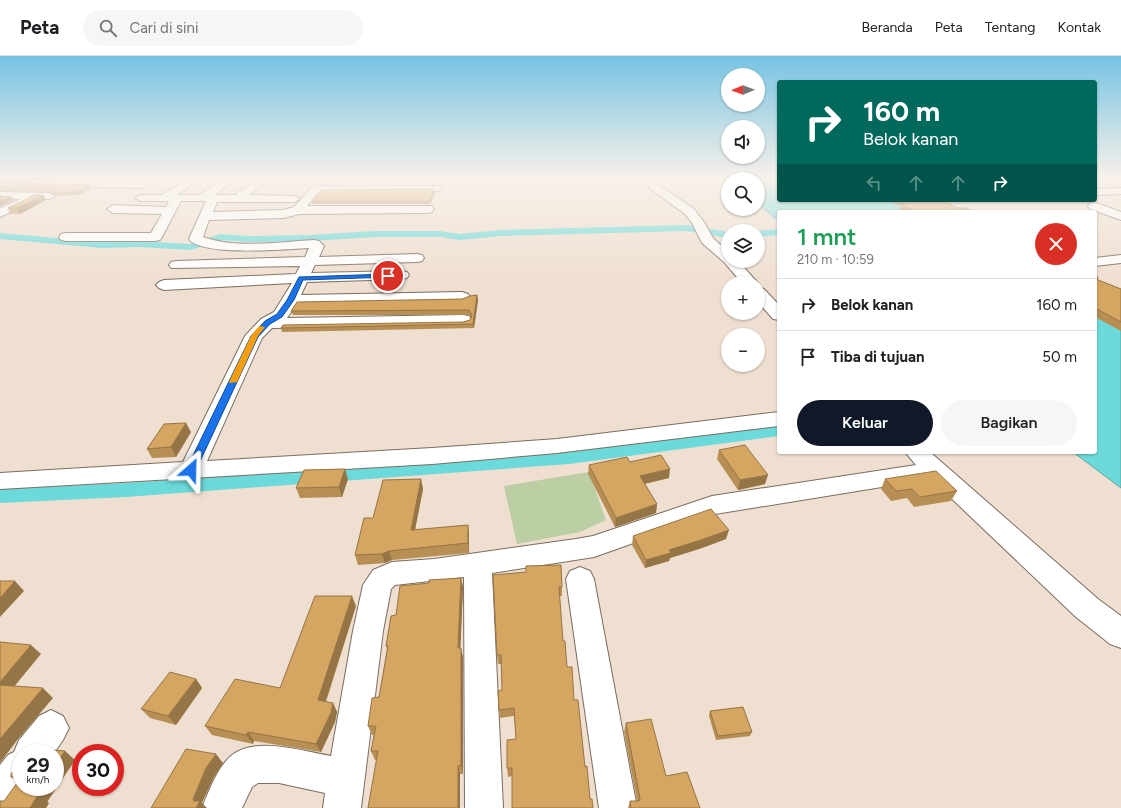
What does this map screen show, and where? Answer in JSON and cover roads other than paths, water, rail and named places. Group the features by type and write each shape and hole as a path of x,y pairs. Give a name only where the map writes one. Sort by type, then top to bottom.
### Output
{"street":[{"path":"66,237 155,237 170,212"},
{"path":"191,470 254,336 267,323 280,316 291,300 317,246 314,244 234,246 206,242 195,237 206,216 206,212"},
{"path":"206,216 284,214 291,212"},
{"path":"690,212 700,228 721,251"},
{"path":"1110,212 1121,216"},
{"path":"148,223 163,223"},
{"path":"176,265 417,258"},
{"path":"1097,262 1121,259"},
{"path":"736,268 744,276"},
{"path":"164,285 301,278 402,275"},
{"path":"291,300 462,296"},
{"path":"765,300 777,313"},
{"path":"267,323 463,320"},
{"path":"0,481 432,456 557,446 777,419"},
{"path":"918,454 1086,608 1121,634"},
{"path":"221,808 239,774 252,764 279,765 344,793 377,585 383,578 392,574 434,570 594,546 686,512 739,499 935,470"},
{"path":"478,563 484,808"},
{"path":"580,579 618,808"},
{"path":"0,796 12,780"}],"water":[{"path":"768,212 777,212 777,220"},
{"path":"1097,293 1121,306 1121,488 1076,454 1097,454"}],"waterway":[{"path":"0,236 20,239 102,245 139,244 191,247 220,237 249,239 310,238 375,234 440,234 460,237 501,233 687,228 721,234"},
{"path":"765,233 777,232"},
{"path":"0,496 126,490 569,458 777,430"}]}
